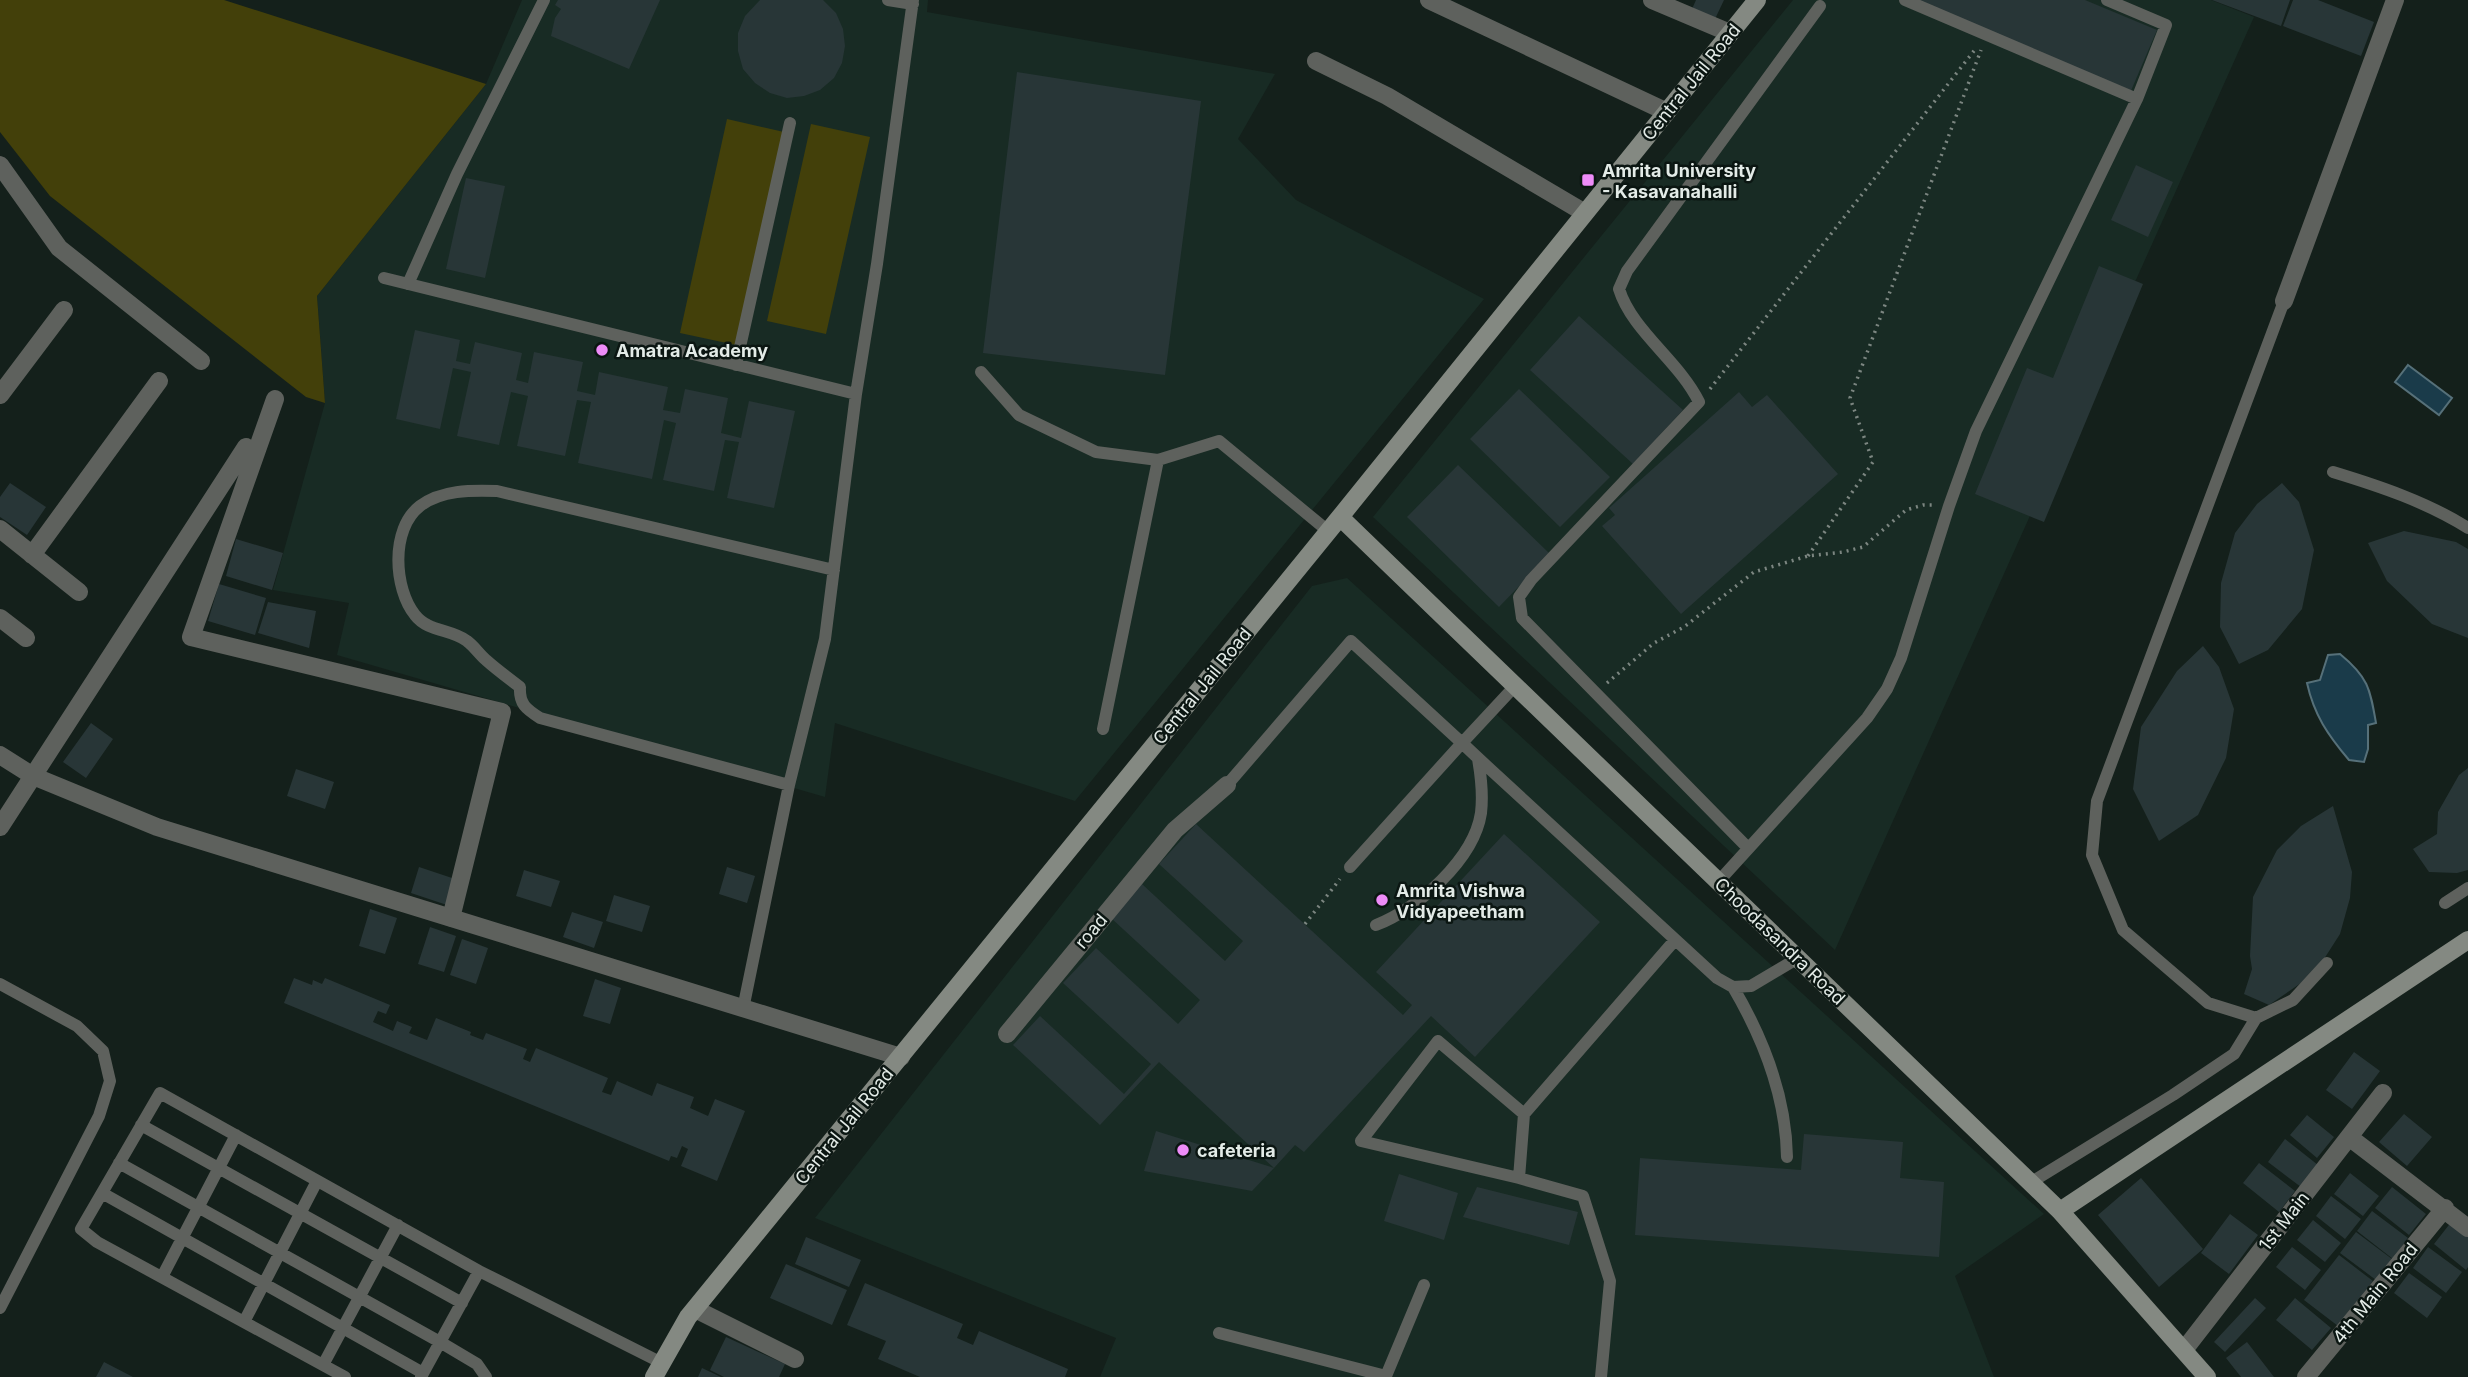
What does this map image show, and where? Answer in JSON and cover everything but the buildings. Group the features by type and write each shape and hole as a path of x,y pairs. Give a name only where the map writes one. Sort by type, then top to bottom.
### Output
{"main road":[{"name":"Central Jail Road","path":"658,1370 695,1309 1757,0"},
{"name":"Choodasandra Road","path":"1340,517 2060,1211 2207,1377"},
{"path":"2060,1211 2468,940"}],"street":[{"path":"1429,0 1667,112"},
{"path":"1652,0 1730,33"},
{"path":"2284,301 2395,0"},
{"path":"1316,61 1387,96 1585,213"},
{"path":"0,165 59,248 201,361"},
{"path":"0,395 64,310"},
{"path":"32,555 159,381"},
{"path":"275,399 191,637 502,712 452,918"},
{"path":"0,827 246,447"},
{"path":"0,529 79,592"},
{"path":"0,618 26,638"},
{"path":"0,755 33,776 157,827 901,1056"},
{"name":"road","path":"1007,1034 1175,830 1227,785"},
{"name":"1st Main","path":"2184,1350 2383,1093"},
{"path":"2349,1137 2468,1228"},
{"name":"4th Main Road","path":"2306,1377 2445,1208"},
{"path":"695,1309 795,1359"}],"lane":[{"path":"408,284 457,174 544,0"},
{"path":"743,1009 789,785 825,639 856,394 913,2 888,0"},
{"path":"1905,0 2137,99"},
{"path":"1718,882 1867,718 1887,689 1901,659 1949,506 1976,431 2137,99 2166,25 2107,0"},
{"path":"1748,848 1522,618 1519,597 1531,580 1699,402 1690,383 1624,306 1619,289 1627,271 1820,6"},
{"path":"736,365 790,123"},
{"path":"384,278 856,394"},
{"path":"2256,1018 2208,1003 2123,930 2092,855 2096,801 2284,301"},
{"path":"981,372 1019,415 1096,452 1158,460 1219,441 1328,531"},
{"path":"1103,729 1158,460"},
{"path":"2333,472 2369,483 2445,514 2468,528"},
{"path":"789,785 540,718 527,710 519,699 520,687 466,640 428,627 415,616 403,595 397,571 400,544 408,520 419,507 442,494 497,491 834,570"},
{"path":"1227,785 1351,641 1717,978 1733,987 1751,986 1798,958"},
{"path":"1350,867 1515,686"},
{"path":"1376,925 1395,917 1435,888 1469,844 1481,811 1482,778 1478,758"},
{"path":"2445,902 2468,888"},
{"path":"1519,1178 1524,1114 1675,940"},
{"path":"2030,1183 2234,1054 2256,1018 2293,1000 2327,963"},
{"path":"0,984 77,1026 103,1051 110,1081 99,1116 0,1308"},
{"path":"1733,987 1761,1040 1775,1085 1786,1135 1787,1157"},
{"path":"1524,1114 1438,1041 1362,1141 1583,1196 1610,1281 1601,1377"},
{"path":"345,1377 97,1242 81,1229 160,1093 658,1370"},
{"path":"141,1125 462,1303"},
{"path":"162,1277 236,1135"},
{"path":"119,1163 440,1342 477,1364 486,1377"},
{"path":"244,1322 317,1181"},
{"path":"102,1193 422,1375 479,1271"},
{"path":"323,1365 398,1226"},
{"path":"1219,1333 1388,1377 1424,1285"}],"path":[{"path":"1699,402 1986,35"},
{"path":"1808,556 1873,462 1850,398 1986,35"},
{"path":"1596,693 1644,651 1684,626 1754,572 1808,556 1863,547 1906,510 1923,505 1949,506"},
{"path":"1305,924 1350,867"}],"shaded area":[{"path":"0,0 224,0 486,84 317,296 325,403 306,397 50,196 0,132"},
{"path":"522,0 928,0 927,12 1275,74 1238,139 1296,200 1484,299 1075,801 835,723 825,797 337,655 349,603 273,590 325,403 317,296 486,84"},
{"path":"1793,0 2211,0 2254,17 1835,950 1373,517"},
{"path":"727,119 784,132 736,345 680,333"},
{"path":"811,124 870,137 826,334 767,321"},
{"name":"Amrita Vishwa Vidyapeetham","path":"1347,578 2044,1214 1955,1276 1994,1377 1100,1377 1116,1338 815,1218 1312,586"}],"water":[{"path":"2408,365 2452,398 2439,415 2395,382"},
{"path":"2340,654 2362,677 2372,701 2376,723 2368,725 2368,749 2364,762 2349,760 2335,742 2318,715 2307,683 2320,680 2328,655"}],"place":[{"name":"Amrita University - Kasavanahalli","path":"1588,180"},
{"name":"Amatra Academy","path":"602,350"},
{"name":"Amrita Vishwa Vidyapeetham","path":"1382,900"},
{"name":"cafeteria","path":"1183,1150"}]}
